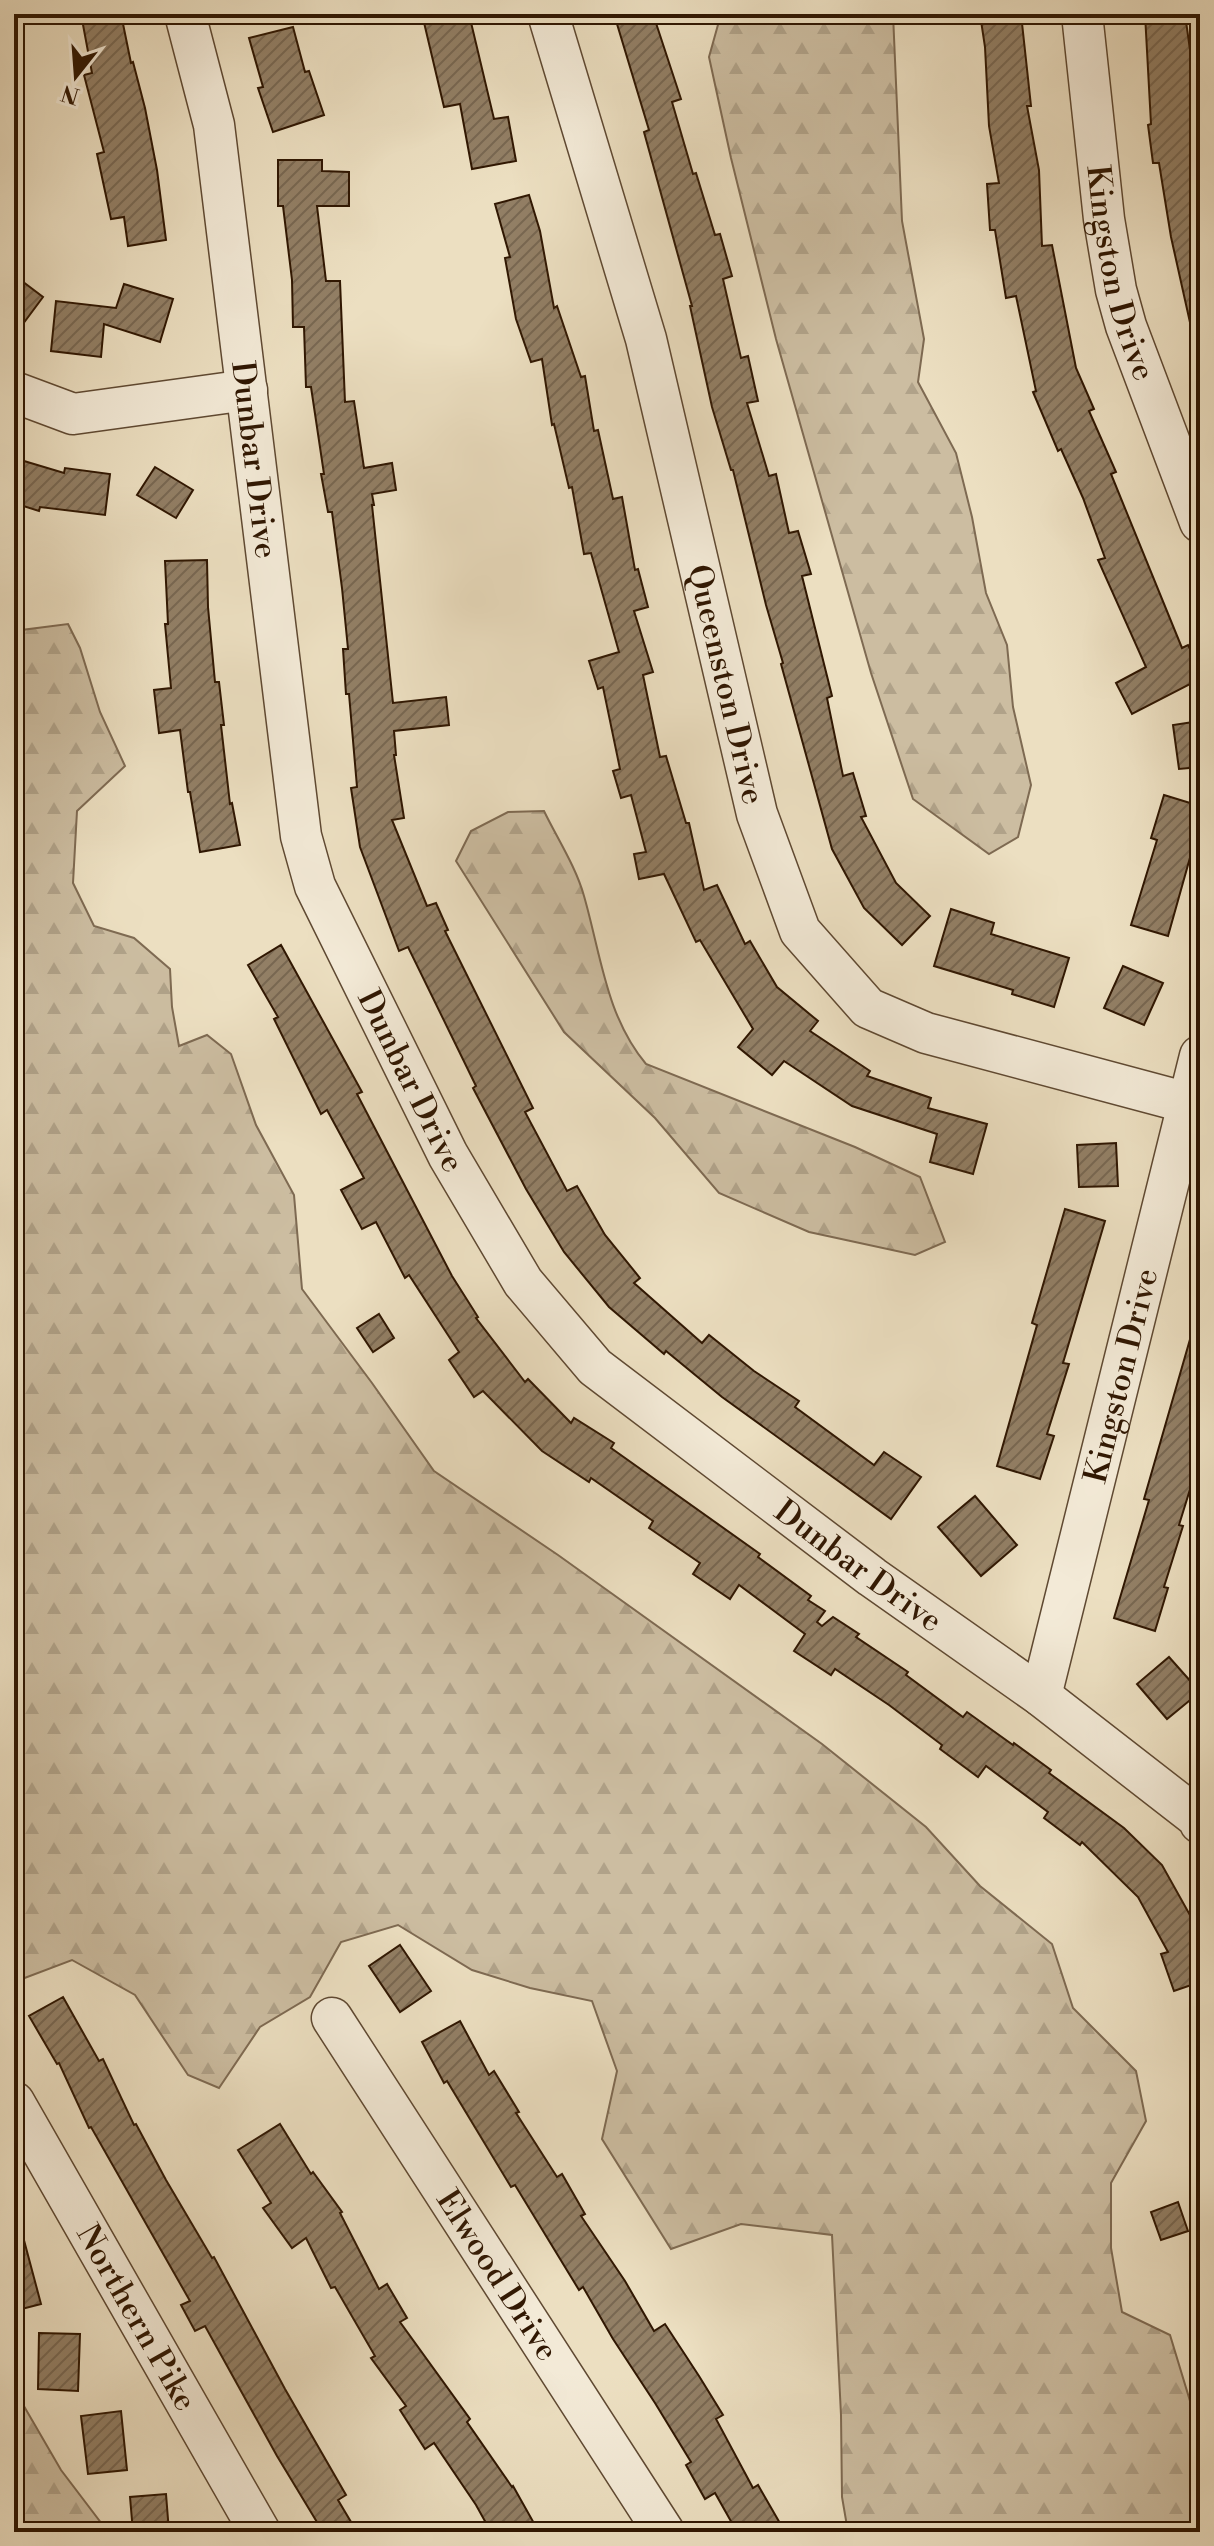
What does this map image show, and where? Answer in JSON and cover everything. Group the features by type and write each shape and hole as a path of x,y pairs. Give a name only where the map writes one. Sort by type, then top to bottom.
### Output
{"street":[{"name":"Dunbar Drive","path":"185,14 214,125 301,836 315,886 448,1155 523,1282 595,1367 872,1577 1041,1696 1198,1818 1200,1823"},
{"name":"Queenston Drive","path":"548,14 646,339 757,814 800,931 868,1008 926,1033 1188,1103"},
{"name":"Kingston Drive","path":"1082,14 1104,219 1116,290 1126,326 1200,522"},
{"path":"14,392 73,414 247,390"},
{"name":"Kingston Drive","path":"1041,1696 1200,1056"},
{"name":"Elwood Drive","path":"332,2018 664,2532"},
{"name":"Northern Pike","path":"14,2102 260,2532"}],"green space":[{"path":"721,14 893,14 902,221 924,339 918,382 956,453 986,593 1007,645 1013,707 1031,785 1018,837 989,854 913,799 871,673 776,339 731,158 709,57"},
{"path":"68,624 80,648 100,712 125,766 77,811 73,883 94,926 134,938 170,969 172,1007 179,1046 207,1035 231,1054 256,1125 294,1195 302,1289 434,1471 558,1555 822,1744 926,1827 980,1886 1052,1944 1073,2008 1136,2071 1146,2121 1111,2183 1111,2248 1122,2312 1170,2335 1200,2434 1200,2524 1172,2532 848,2532 842,2497 832,2235 741,2224 671,2249 602,2139 617,2071 592,2001 530,1988 472,1970 398,1925 341,1942 310,1997 260,2027 219,2088 188,2075 135,1995 72,1960 14,1982 14,631"},
{"path":"544,811 581,885 613,1005 646,1064 855,1147 920,1177 945,1242 915,1255 809,1232 719,1193 655,1118 564,1032 456,861 471,831 508,812"},
{"path":"14,2389 61,2470 108,2532 14,2532"}],"building":[{"path":"81,14 121,14 131,63 145,108 166,240 128,246 124,217 111,219 97,154 104,152 84,75 92,73"},
{"path":"422,14 469,14 494,119 508,117 516,161 472,169 460,104 444,107"},
{"path":"614,14 653,14 681,99 672,102 693,174 696,173 715,235 720,234 732,276 723,279 741,358 748,356 758,401 747,403 769,476 776,474 789,533 798,531 811,574 802,576 832,696 827,698 843,776 853,773 866,816 861,817 896,883 930,916 902,945 864,908 832,849 781,664 733,470 712,407 692,306 644,132 649,130"},
{"path":"980,14 1021,14 1031,106 1027,106 1039,170 1042,246 1052,245 1076,368 1094,409 1089,411 1116,472 1111,474 1182,648 1188,645 1200,668 1200,679 1132,714 1116,683 1146,667 1098,560 1105,558 1083,498 1061,449 1058,451 1033,392 1036,391 1016,296 1006,298 995,230 990,230 987,184 999,183 989,126"},
{"path":"1145,14 1185,14 1192,64 1194,119 1200,151 1200,326 1191,327 1159,163 1153,163 1148,125 1151,124"},
{"path":"293,27 305,72 309,71 324,115 273,132 258,88 263,87 249,38"},
{"path":"278,160 322,160 322,171 349,172 349,206 317,206 326,281 340,281 345,402 354,401 364,468 392,463 396,490 372,494 372,505 393,703 446,697 449,725 394,731 394,755 404,818 392,820 427,906 436,903 448,930 445,931 533,1108 525,1112 567,1191 577,1186 605,1235 640,1278 634,1283 702,1343 709,1335 754,1371 799,1401 795,1407 874,1465 884,1452 921,1477 891,1519 722,1397 666,1351 664,1354 609,1307 564,1252 526,1189 473,1088 476,1086 408,947 399,951 360,847 351,788 357,787 349,694 346,694 343,649 348,649 342,588 332,512 328,512 321,474 324,474 311,387 306,387 304,327 293,327 292,280 283,206 278,206"},
{"path":"529,195 540,231 554,308 557,306 581,377 585,376 594,431 598,430 613,499 622,497 635,570 638,569 648,607 634,611 653,672 643,675 660,757 666,756 686,823 689,823 704,890 717,885 745,944 750,941 777,987 818,1021 810,1031 870,1071 867,1076 931,1098 928,1108 987,1124 973,1174 930,1162 937,1134 852,1106 784,1061 772,1075 738,1047 753,1029 700,940 696,942 664,874 639,879 634,854 646,852 631,795 621,798 613,771 620,769 603,687 598,689 589,661 619,652 591,553 584,554 572,487 569,488 552,425 542,359 531,362 516,319 505,258 510,257 495,204"},
{"path":"14,275 43,297 14,336"},
{"path":"124,284 173,299 160,342 104,324 101,357 51,351 56,301 116,308"},
{"path":"14,458 64,473 65,468 110,474 105,515 40,507 39,511 14,503"},
{"path":"155,467 193,490 176,518 137,495"},
{"path":"207,560 215,682 219,682 230,804 240,845 200,852 180,730 159,733 154,690 171,688 165,624 168,624 165,561"},
{"path":"1200,721 1200,767 1179,769 1173,725"},
{"path":"1164,795 1200,806 1200,822 1168,936 1131,925 1157,840 1151,838"},
{"path":"951,909 994,923 991,934 1069,958 1054,1007 1012,994 1013,990 934,966"},
{"path":"281,945 362,1092 357,1094 452,1276 476,1318 525,1382 528,1379 571,1423 574,1418 614,1443 611,1448 760,1554 758,1557 811,1596 808,1600 825,1611 817,1622 822,1626 833,1617 859,1634 856,1637 908,1672 906,1675 963,1717 967,1712 1014,1743 1124,1828 1162,1865 1200,1933 1200,1982 1174,1991 1161,1954 1168,1952 1138,1897 1082,1842 1080,1845 1044,1818 1048,1812 986,1766 978,1777 889,1705 835,1669 831,1675 794,1651 805,1634 739,1585 730,1599 693,1574 700,1563 649,1528 653,1521 591,1478 589,1482 542,1451 483,1391 474,1397 449,1360 459,1352 409,1275 405,1278 376,1222 362,1229 341,1190 364,1178 327,1110 321,1114 274,1019 278,1017 248,965"},
{"path":"1123,966 1163,983 1144,1025 1104,1008"},
{"path":"1116,1143 1118,1186 1079,1187 1077,1145"},
{"path":"1065,1209 1105,1221 1063,1363 1069,1364 1047,1434 1054,1436 1040,1479 997,1466 1037,1325 1032,1323"},
{"path":"379,1314 394,1338 373,1352 357,1328"},
{"path":"1195,1322 1200,1322 1200,1457 1179,1525 1183,1526 1164,1587 1168,1588 1155,1631 1114,1618 1149,1500 1144,1499"},
{"path":"975,1496 1017,1545 981,1576 938,1527"},
{"path":"1169,1657 1200,1692 1167,1719 1137,1684"},
{"path":"400,1945 431,1991 400,2012 369,1966"},
{"path":"63,1997 99,2061 103,2059 134,2125 214,2257 346,2495 338,2500 357,2532 323,2532 205,2326 195,2331 181,2305 190,2301 89,2128 59,2063 29,2016"},
{"path":"460,2021 489,2075 494,2071 519,2112 516,2113 557,2177 562,2174 585,2214 581,2216 654,2331 665,2324 723,2415 716,2419 753,2488 758,2485 781,2525 770,2532 737,2532 715,2493 705,2499 686,2465 691,2462 583,2287 579,2290 515,2185 511,2187 447,2081 444,2083 422,2042"},
{"path":"280,2124 311,2174 313,2172 342,2212 379,2289 387,2284 407,2318 400,2322 470,2419 467,2422 513,2486 535,2525 522,2532 491,2532 434,2443 425,2449 400,2410 406,2406 371,2358 375,2356 335,2287 331,2288 306,2238 292,2248 263,2208 271,2203 238,2150"},
{"path":"1178,2202 1188,2231 1161,2240 1151,2212"},
{"path":"21,2229 41,2304 14,2311 14,2230"},
{"path":"39,2333 80,2334 78,2391 38,2389"},
{"path":"121,2411 127,2470 88,2474 81,2416"},
{"path":"166,2494 169,2532 133,2532 130,2497"}]}
